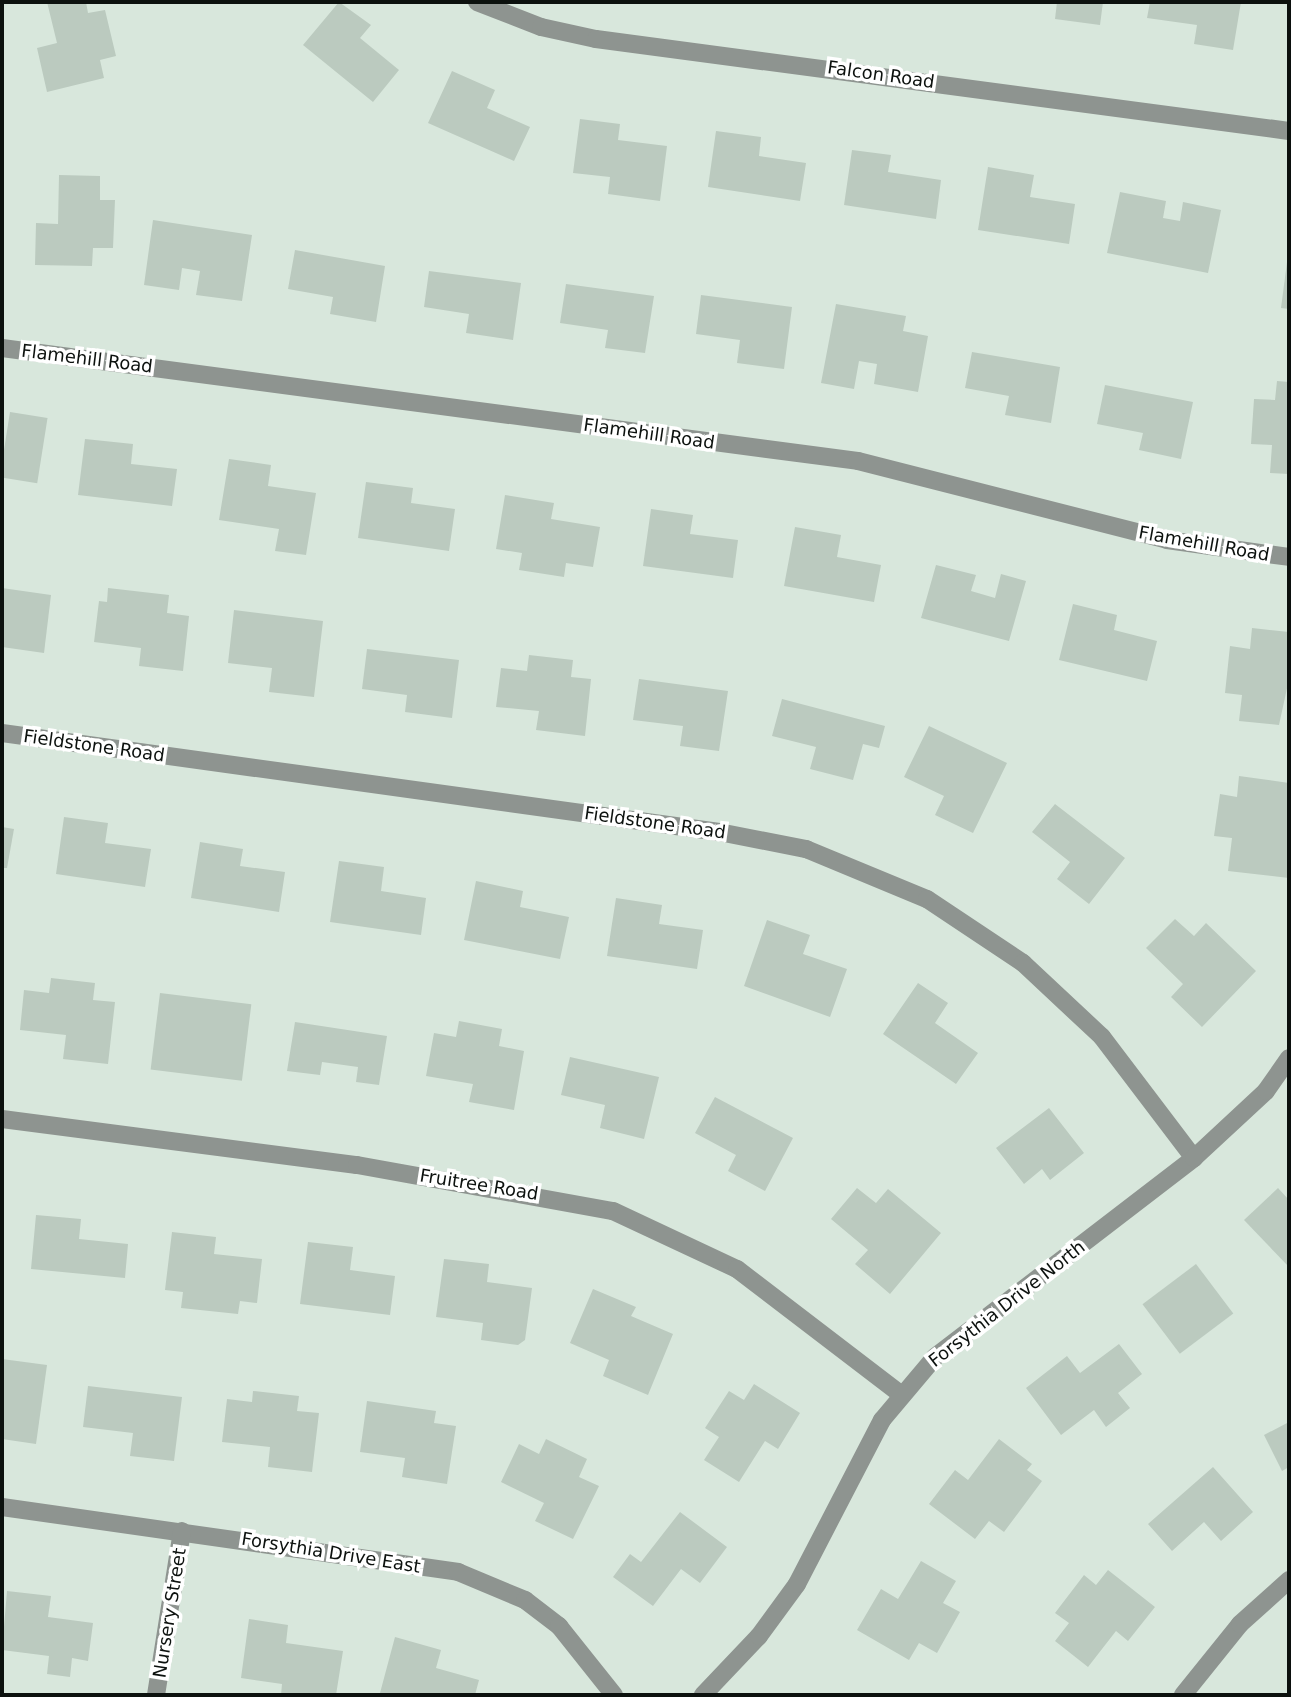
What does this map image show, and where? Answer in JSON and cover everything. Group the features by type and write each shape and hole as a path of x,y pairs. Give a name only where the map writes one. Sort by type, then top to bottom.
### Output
{"street":[{"name":"Falcon Road","path":"477,2 541,27 596,39 1289,131"},
{"name":"Flamehill Road","path":"2,348 858,461 1167,541 1289,557"},
{"name":"Fieldstone Road","path":"2,733 719,832 806,849 927,899 1023,963 1102,1037 1194,1158"},
{"name":"Forsythia Drive North","path":"703,1695 760,1636 797,1584 857,1463 902,1395 935,1357 1194,1158 1266,1091 1289,1058"},
{"name":"Fruitree Road","path":"2,1119 357,1166 613,1211 737,1269 902,1395"},
{"name":"Forsythia Drive East","path":"2,1507 458,1573 499,1586 559,1626 614,1695"},
{"name":"Nursery Street","path":"156,1695 182,1531"},
{"path":"1183,1695 1240,1624 1289,1580"}],"building":[{"path":"47,2 86,2 88,13 105,10 116,56 100,60 104,78 47,92 37,48 57,43"},
{"path":"339,2 371,25 360,38 399,70 373,102 303,45"},
{"path":"1057,2 1103,2 1100,25 1055,19"},
{"path":"1150,2 1241,2 1233,50 1194,44 1197,25 1147,18"},
{"path":"452,71 495,90 487,108 530,127 514,161 428,123"},
{"path":"580,119 620,124 618,140 667,146 660,201 608,194 610,177 573,173"},
{"path":"716,131 761,137 759,156 806,163 800,201 708,187"},
{"path":"852,150 891,155 888,172 941,180 936,219 844,205"},
{"path":"988,167 1034,175 1030,197 1075,204 1069,244 978,230"},
{"path":"59,175 100,176 100,200 115,200 113,248 93,248 92,266 35,265 36,223 58,224"},
{"path":"1120,192 1166,201 1163,218 1180,221 1183,202 1221,210 1208,273 1107,253"},
{"path":"153,220 252,235 242,301 196,295 200,271 182,268 179,290 144,285"},
{"path":"1289,247 1289,309 1281,308"},
{"path":"295,250 385,266 376,322 330,314 333,297 288,289"},
{"path":"429,271 521,283 513,340 466,333 469,314 424,307"},
{"path":"566,284 654,296 645,353 605,348 608,330 560,323"},
{"path":"701,295 792,307 784,369 737,363 740,340 696,334"},
{"path":"836,304 906,316 903,331 928,336 918,392 874,384 877,364 859,361 854,389 821,383"},
{"path":"972,352 1060,367 1051,423 1005,415 1009,396 965,388"},
{"path":"1277,381 1289,382 1289,474 1270,473 1272,445 1251,444 1254,399 1275,400"},
{"path":"1105,385 1193,402 1181,459 1139,450 1143,433 1097,424"},
{"path":"10,412 48,418 37,483 2,478"},
{"path":"85,439 133,444 131,464 177,469 172,506 78,495"},
{"path":"229,459 271,465 268,486 316,493 306,555 275,551 279,529 219,520"},
{"path":"366,482 413,488 411,503 455,509 449,551 358,538"},
{"path":"505,495 554,503 551,519 600,527 593,567 566,563 564,577 519,570 522,553 496,549"},
{"path":"651,509 693,515 690,534 738,540 733,578 643,566"},
{"path":"795,527 841,535 837,557 881,565 874,602 784,586"},
{"path":"936,565 976,575 971,591 995,598 1001,574 1026,581 1009,641 921,618"},
{"path":"2,588 51,595 44,653 2,647"},
{"path":"108,588 169,595 167,613 189,616 183,671 139,666 141,648 94,642 99,601 107,602"},
{"path":"1073,604 1117,615 1114,630 1157,641 1147,681 1059,660"},
{"path":"234,610 323,621 314,697 269,692 272,668 228,663"},
{"path":"1252,628 1289,632 1289,679 1279,725 1239,721 1242,695 1225,693 1230,646 1250,649"},
{"path":"367,649 459,660 452,718 405,712 407,695 362,689"},
{"path":"529,655 573,660 571,677 591,679 585,736 536,730 539,711 496,707 501,668 527,671"},
{"path":"639,679 728,691 719,751 680,746 683,726 633,720"},
{"path":"782,699 885,726 879,748 863,744 853,780 810,769 816,747 772,736"},
{"path":"929,726 1007,763 973,833 935,815 944,796 904,777"},
{"path":"1239,776 1289,783 1289,878 1228,871 1232,838 1214,836 1220,794 1237,797"},
{"path":"1055,804 1125,858 1089,904 1057,879 1070,862 1032,832"},
{"path":"64,817 108,823 105,843 151,849 145,887 56,874"},
{"path":"2,827 14,829 7,868 2,868"},
{"path":"200,842 243,849 240,866 285,872 279,912 191,898"},
{"path":"339,861 384,867 381,891 426,898 421,935 330,922"},
{"path":"476,881 523,891 520,907 569,917 560,959 464,940"},
{"path":"616,898 662,905 659,924 703,930 697,969 607,956"},
{"path":"1175,919 1194,936 1206,923 1256,971 1202,1027 1171,997 1183,984 1146,948"},
{"path":"767,920 810,935 803,954 847,969 830,1017 744,986"},
{"path":"51,978 95,983 93,1000 115,1002 108,1064 63,1059 66,1035 20,1030 24,990 49,993"},
{"path":"918,983 948,1003 935,1023 978,1053 956,1084 883,1034"},
{"path":"160,993 251,1004 242,1081 151,1069"},
{"path":"459,1021 502,1029 499,1046 524,1051 514,1110 469,1102 473,1084 426,1076 434,1033 456,1037"},
{"path":"295,1022 387,1036 379,1085 356,1082 358,1067 322,1062 320,1075 287,1071"},
{"path":"570,1057 659,1077 644,1139 600,1128 605,1105 561,1095"},
{"path":"715,1097 793,1138 765,1191 728,1171 736,1155 695,1133"},
{"path":"1049,1108 1084,1153 1050,1180 1042,1169 1024,1184 996,1148"},
{"path":"857,1188 876,1203 888,1189 941,1233 890,1294 855,1264 868,1250 831,1219"},
{"path":"1278,1188 1289,1200 1289,1267 1244,1220"},
{"path":"36,1215 81,1219 79,1239 128,1244 125,1278 31,1269"},
{"path":"172,1232 216,1237 214,1254 262,1259 257,1303 240,1301 238,1314 181,1308 183,1292 165,1290"},
{"path":"308,1242 353,1247 350,1270 395,1276 390,1315 300,1304"},
{"path":"444,1259 489,1264 487,1282 532,1288 525,1340 518,1345 481,1340 483,1323 436,1317"},
{"path":"1196,1264 1233,1314 1180,1354 1142,1304"},
{"path":"593,1289 636,1307 631,1316 673,1334 648,1395 603,1376 609,1360 570,1343"},
{"path":"1119,1344 1142,1374 1118,1393 1130,1408 1106,1427 1094,1410 1061,1435 1026,1388 1067,1356 1080,1373"},
{"path":"2,1359 47,1365 36,1444 2,1439"},
{"path":"754,1384 800,1413 778,1449 765,1441 739,1482 704,1460 719,1437 705,1428 729,1391 744,1400"},
{"path":"88,1386 182,1397 174,1461 130,1456 133,1433 83,1427"},
{"path":"253,1391 299,1396 297,1411 319,1413 312,1472 268,1467 270,1447 222,1442 227,1399 252,1402"},
{"path":"367,1401 436,1411 434,1423 456,1426 447,1484 402,1477 405,1458 360,1452"},
{"path":"1289,1422 1289,1467 1282,1471 1264,1435"},
{"path":"546,1439 587,1459 579,1477 599,1486 573,1539 535,1521 544,1503 501,1482 519,1444 539,1454"},
{"path":"999,1439 1032,1464 1027,1470 1042,1481 1004,1532 989,1521 975,1539 929,1504 955,1470 968,1480"},
{"path":"1213,1467 1253,1512 1221,1541 1204,1522 1172,1551 1148,1524"},
{"path":"680,1512 727,1547 700,1583 681,1569 653,1606 613,1577 630,1554 641,1562"},
{"path":"921,1561 956,1581 943,1603 960,1612 937,1653 919,1643 909,1660 857,1630 881,1589 898,1599"},
{"path":"1108,1570 1155,1607 1128,1641 1116,1631 1088,1667 1055,1641 1069,1623 1055,1613 1084,1575 1096,1585"},
{"path":"7,1591 51,1596 48,1617 93,1623 88,1661 72,1658 70,1677 47,1674 49,1656 2,1650"},
{"path":"249,1619 288,1625 286,1643 343,1651 336,1695 281,1695 282,1684 241,1678"},
{"path":"395,1637 441,1650 436,1668 479,1680 475,1695 380,1693"}]}
